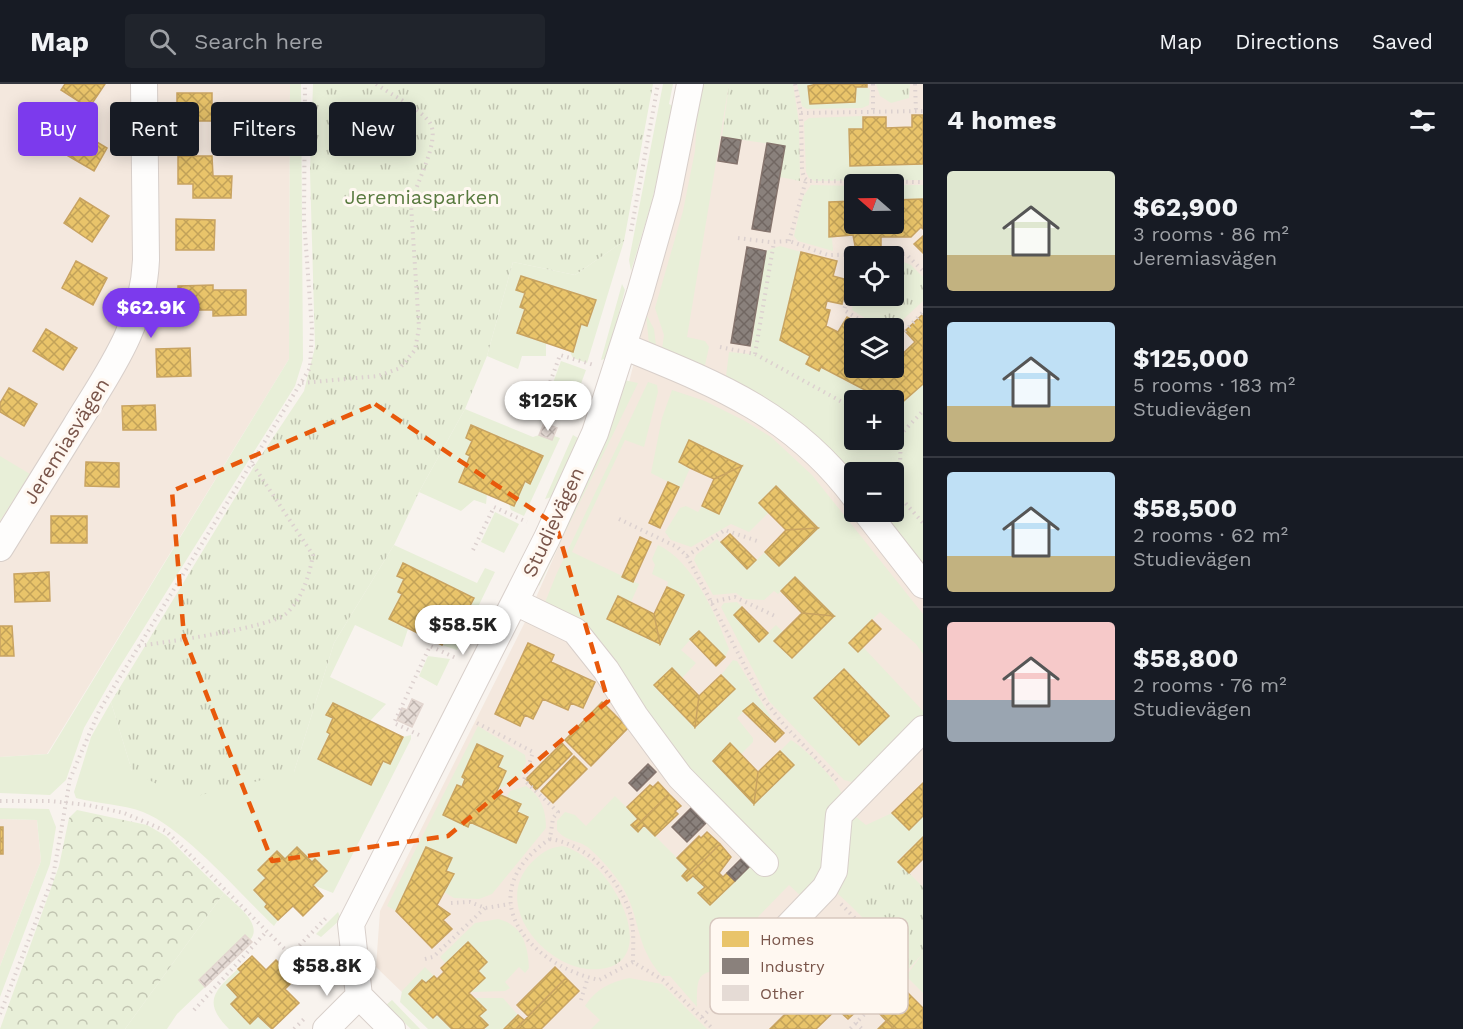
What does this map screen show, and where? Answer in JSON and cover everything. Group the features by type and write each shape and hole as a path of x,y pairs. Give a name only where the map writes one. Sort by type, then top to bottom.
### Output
{"street":[{"name":"Jeremiasvägen","path":"0,548 120,353 139,310 146,260 144,84"},
{"name":"Studievägen","path":"352,1003 351,924 515,602 595,433 604,368 623,346 667,198 690,84"},
{"path":"623,346 712,383 764,411 790,429 813,450 844,485"},
{"path":"874,522 923,585"},
{"path":"515,602 575,631 606,670 635,716 680,777 765,863"},
{"path":"796,918 825,888 834,871 839,815 923,729"},
{"path":"326,1029 352,1003 392,1029"}],"path":[{"path":"0,1014 53,877 70,779 85,740 139,646 310,368 313,353 304,220 305,84"},
{"path":"302,383 378,376 400,368 415,350 418,328 411,205 414,189 434,136 430,123 417,111 376,84"},
{"path":"630,238 658,84"},
{"path":"789,241 806,180 802,169 801,112 795,84"},
{"path":"873,84 873,111"},
{"path":"915,84 916,111"},
{"path":"801,112 923,111"},
{"path":"806,180 821,183 923,182"},
{"path":"738,238 774,242 789,241 828,255 844,256"},
{"path":"755,354 774,242"},
{"path":"904,254 923,271"},
{"path":"845,306 844,310 857,318"},
{"path":"904,332 923,312"},
{"path":"720,347 755,354 844,403"},
{"path":"595,354 604,368"},
{"path":"540,410 560,355 604,368"},
{"path":"590,373 604,368"},
{"path":"904,431 923,411"},
{"path":"900,450 899,496 923,523"},
{"path":"139,646 232,630 285,615 297,601 309,575 313,555 251,462"},
{"path":"473,550 494,507 527,522"},
{"path":"522,531 532,512"},
{"path":"619,519 677,547 687,556 759,693 784,725 854,798"},
{"path":"687,556 725,530 757,541"},
{"path":"711,602 735,597 777,617"},
{"path":"419,735 394,723 430,646 458,659"},
{"path":"453,668 463,649"},
{"path":"461,708 477,723 533,752 524,780 558,812 553,818 550,839 525,861 513,877 511,916 547,960 588,977 599,980 633,962"},
{"path":"414,745 424,725"},
{"path":"0,801 65,802 124,813 166,831 291,954 352,1003"},
{"path":"550,839 582,850 607,872 619,889 628,908 634,932 633,962"},
{"path":"825,888 855,918"},
{"path":"451,903 470,902 485,908 510,904"},
{"path":"424,959 432,957 485,908"},
{"path":"291,954 326,920 331,911"},
{"path":"194,1010 267,930"},
{"path":"633,962 663,980 713,1029"},
{"path":"580,1000 588,977"},
{"path":"850,1029 865,1014"},
{"path":"856,1023 862,1029"}],"highlighted area":[{"path":"375,404 556,525 608,701 448,836 272,861 184,637 172,491"}],"shaded area":[{"path":"0,84 290,84 290,102 211,102 211,156 290,156 289,359 47,754 0,757"},
{"path":"705,84 923,84 923,1029 440,1029 376,967 380,911 526,620 626,394"},
{"path":"0,819 37,820 41,861 0,966"}],"green space":[{"path":"290,84 301,84 301,102 290,102"},
{"name":"Jeremiasparken","path":"313,84 653,84 624,241 575,275 513,262 487,356 465,409 419,492 394,545 334,643 294,772 185,799 132,771 111,702 253,468 304,391 315,347 310,171 311,156 317,156 317,102 312,102"},
{"path":"663,84 673,84 669,104 677,108 668,130 652,201 631,271 629,260"},
{"path":"699,84 729,84 687,337 705,341 709,347 705,365 696,367 662,349 664,335 655,308 683,211 695,151"},
{"path":"729,84 793,84 799,123 800,181 780,177 785,146 722,137"},
{"path":"797,84 817,84 808,86 810,104 855,102 856,87 867,87 870,90 869,105 862,108 807,109 802,106"},
{"path":"876,84 910,84 909,98 891,103 880,96"},
{"path":"863,116 863,129 849,129 850,166 923,164 923,180 904,180 904,174 844,174 844,181 815,181 809,178 806,172 804,122 809,118"},
{"path":"290,156 302,156 303,360 295,386 112,679 84,728 66,780 50,795 0,793 0,757 48,754 289,359"},
{"path":"811,185 844,186 844,201 829,202 833,251 798,241 794,236 803,197"},
{"path":"904,185 923,185 923,199 904,200"},
{"path":"624,241 587,363 573,358 569,350 573,351 581,324 587,326 595,300 521,276 516,290 525,293 520,307 525,309 517,333 546,343 546,356 522,356 518,369 487,356 513,262 575,275"},
{"path":"780,246 801,252 780,340 810,356 806,364 819,371 821,367 865,390 844,390 844,450 904,450 904,401 923,384 923,569 886,522 904,522 904,462 844,462 844,470 806,428 775,404 726,376 729,352 750,354 766,251"},
{"path":"904,262 911,265 923,277 923,301 904,319 865,318 852,310 853,306 904,306"},
{"path":"622,284 625,290 607,358 601,360"},
{"path":"646,314 654,329 656,346 649,344"},
{"path":"561,361 586,370 572,408 547,399"},
{"path":"624,380 638,383 539,586 537,579"},
{"path":"648,382 657,385 658,392 644,447 625,440 572,552 639,584 631,602 618,596 607,619 660,644 683,595 667,587 668,582 652,574 655,565 652,559 658,545 670,552 682,563 701,590 729,649 725,657 698,631 681,650 696,663 682,678 672,668 655,686 696,727 735,689 721,675 733,660 737,661 776,726 752,703 737,718 753,738 753,742 741,754 730,743 713,761 754,803 793,765 780,751 791,740 820,765 843,796 827,814 825,869 803,898 789,885 757,918 710,918 710,972 699,979 697,1007 670,976 662,976 646,953 632,907 620,883 589,848 560,834 557,830 557,821 565,812 575,815 586,826 615,796 638,819 631,825 638,832 644,825 688,869 682,876 688,881 693,876 705,887 698,893 710,905 750,866 755,872 759,870 767,877 777,867 544,605 556,575"},
{"path":"672,390 705,401 745,421 771,437 812,475 844,515 844,522 850,522 923,614 923,654 916,644 880,612 849,643 858,652 863,647 923,711 923,716 855,783 844,780 769,701 721,607 724,603 737,602 742,607 734,615 759,641 776,625 783,632 775,641 792,658 833,617 795,578 778,594 774,591 764,600 745,599 736,593 713,595 694,560 696,555 717,539 747,569 765,552 779,566 818,527 776,486 759,503 769,512 749,532 731,524 691,547 671,540 665,532 680,508 686,506 698,512 702,506 719,514 742,466 689,441 679,462 690,468 680,491 678,487 651,473 662,418","holes":["844,669 889,715 859,745 814,698"]},
{"path":"465,409 533,437 539,435 552,440 554,436 560,438 524,516 511,510 509,504 514,506 525,481 530,483 542,456 471,425 466,438 472,441 470,456 459,482 487,494 486,504 474,500 461,511 419,492"},
{"path":"573,435 578,438 555,496 545,499"},
{"path":"0,456 30,474 0,521"},
{"path":"495,512 519,524 504,553 481,542"},
{"path":"394,545 477,583 485,568 495,572 457,650 442,645 454,622 461,625 474,598 404,579 398,592 402,594 390,619 408,629 402,647 355,625 330,677 386,704 370,721 332,703 326,715 333,718 327,732 330,734 318,759 371,785 383,761 390,764 403,737 411,735 411,739 333,893 313,885 327,871 315,859 312,862 297,847 285,859 277,851 258,870 266,878 254,890 267,904 265,907 278,920 274,926 194,847 159,820 135,809 76,798 74,792 91,737 111,702 132,771 294,772 334,643"},
{"path":"428,656 450,659 437,686 419,676"},
{"path":"478,726 525,755 526,762 519,780 498,789 506,771 498,767 503,756 477,744 462,777 465,779 462,787 456,785 443,815 468,826 470,822 515,843 528,818 517,812 520,805 506,798 510,791 526,786 542,804 546,828 492,894 479,899 454,898 444,892 454,874 446,871 451,858 426,847 396,911 387,906"},
{"path":"0,808 49,809 56,827 50,864 0,997 0,966 41,861 37,820 0,819"},
{"path":"77,810 147,825 166,836 224,893 125,1029 0,1029 59,866 69,818"},
{"path":"851,813 866,825 892,813 909,830 923,816 923,837 850,905 837,893"},
{"path":"562,846 580,854 598,869 613,888 624,909 629,930 628,948 619,962 600,969 581,968 563,961 546,950 531,935 521,917 517,899 520,880 538,856"},
{"path":"898,862 923,887 923,953 908,970 908,918 863,918 850,905 893,863"},
{"path":"224,893 241,908 251,921 253,934 250,940 245,935 199,980 205,987 177,1014 167,1029 125,1029"},
{"path":"338,912 341,919 321,937 316,934"},
{"path":"498,919 519,931 525,944 529,968 525,973 519,967 505,982 510,988 505,991 471,992 485,978 478,971 487,962 446,964 440,957 475,923"},
{"path":"923,953 923,993 908,978 908,973"},
{"path":"425,967 434,976 426,983 422,980 409,994 432,1018 437,1014 452,1029 428,1029 400,1002 402,991"},
{"path":"238,969 241,972 238,997 231,1005 250,1024 258,1016 271,1029 229,1029 216,1011 214,997 217,991"},
{"path":"629,978 662,984 707,1029 591,1029 600,1020 585,1006 589,1000 604,987"},
{"path":"473,998 503,998 518,1015 504,1029 483,1029 487,1025 479,1016 485,1010"},
{"path":"392,1000 420,1029 411,1029 386,1005"}],"building: Homes":[{"path":"65,84 105,84 93,102 80,102 61,90"},
{"path":"867,84 867,87 856,87 855,102 810,104 808,86"},
{"path":"177,93 212,93 211,121 199,121 199,102 177,102"},
{"path":"912,115 923,115 923,164 850,166 849,129 863,129 863,117 886,117 886,128 912,127"},
{"path":"98,143 107,148 94,171 68,156 98,156"},
{"path":"178,156 212,156 213,176 232,176 231,198 193,198 193,184 178,184"},
{"path":"80,198 109,216 92,242 64,223"},
{"path":"923,199 923,229 921,227 911,237 881,237 881,246 855,246 853,235 829,237 829,202 844,201 844,234 904,234 904,200"},
{"path":"176,219 215,220 214,250 176,250"},
{"path":"923,236 923,253 914,244"},
{"path":"801,252 837,261 833,276 844,279 844,296 842,304 827,301 825,309 830,310 826,326 838,332 844,322 844,378 904,378 904,352 915,342 905,331 923,314 923,384 904,401 904,390 865,390 821,367 819,371 806,364 810,356 780,340"},
{"path":"76,261 107,278 93,305 62,288"},
{"path":"521,276 596,300 587,326 581,324 573,352 517,333 525,309 520,307 525,293 516,290"},
{"path":"213,285 213,290 246,290 246,315 213,316 213,310 178,310 178,286"},
{"path":"46,329 77,348 63,370 33,351"},
{"path":"190,348 191,376 157,377 156,349"},
{"path":"9,388 37,404 24,426 0,412 0,403"},
{"path":"155,405 156,430 123,430 122,406"},
{"path":"471,425 543,456 530,484 525,481 514,506 459,482 470,456 466,454 472,441 466,438"},
{"path":"689,440 742,466 714,479 690,468 679,462"},
{"path":"86,462 119,463 119,487 85,486"},
{"path":"742,466 719,514 702,506 714,479"},
{"path":"668,482 679,487 660,528 649,523"},
{"path":"776,486 818,528 786,530 759,503"},
{"path":"51,516 87,516 87,543 51,543"},
{"path":"818,528 779,566 765,552 786,530"},
{"path":"730,534 756,560 747,569 721,542"},
{"path":"640,537 651,542 633,582 622,577"},
{"path":"403,563 474,598 460,625 454,622 442,645 389,619 402,594 398,592 404,579 397,576"},
{"path":"49,572 50,601 15,602 14,574"},
{"path":"795,577 834,616 802,613 781,591"},
{"path":"667,587 684,595 660,644 654,614"},
{"path":"618,596 654,614 660,644 607,619"},
{"path":"742,607 768,633 759,642 734,615"},
{"path":"802,613 834,616 792,658 774,641"},
{"path":"872,620 881,629 858,652 849,643"},
{"path":"0,626 12,626 14,656 0,656"},
{"path":"699,631 725,657 716,666 690,639"},
{"path":"528,643 554,655 551,662 595,682 583,708 571,703 568,710 543,699 533,719 525,715 520,726 495,714"},
{"path":"672,668 699,696 695,727 654,685"},
{"path":"844,669 889,716 859,745 814,698"},
{"path":"721,675 735,689 695,727 699,696"},
{"path":"602,702 628,728 591,766 565,740"},
{"path":"333,703 403,737 390,764 383,761 371,785 318,759 330,734 327,732 333,718 326,715"},
{"path":"753,703 784,733 775,742 743,711"},
{"path":"562,743 572,754 536,790 526,779"},
{"path":"730,743 758,772 754,804 713,761"},
{"path":"477,744 503,756 498,767 506,771 496,793 521,804 517,812 528,817 516,843 470,822 468,827 443,815 457,785 462,787 465,779 462,777"},
{"path":"780,751 794,765 754,804 758,772"},
{"path":"574,756 587,769 553,803 541,791"},
{"path":"658,782 669,794 634,828 631,825 638,819 627,807 650,785 653,787"},
{"path":"923,783 923,816 909,830 892,813"},
{"path":"669,794 681,806 675,811 678,814 655,836 644,825 638,832 634,828"},
{"path":"0,827 3,827 3,854 0,854"},
{"path":"707,832 720,844 685,879 682,876 688,869 677,858 699,836 701,838"},
{"path":"923,837 923,859 909,873 898,862"},
{"path":"720,844 731,857 719,873 723,877 727,873 735,881 710,905 698,893 705,887 693,876 687,881 685,879"},
{"path":"297,847 312,862 315,859 327,871 313,885 323,896 303,916 293,906 278,920 265,907 267,904 254,890 266,878 258,870 277,851 285,859"},
{"path":"426,847 452,858 446,871 454,874 437,905 450,914 443,920 452,929 432,948 396,911"},
{"path":"468,942 487,962 478,971 485,978 469,993 486,1010 479,1016 488,1025 483,1029 452,1029 437,1014 433,1018 409,994 422,980 426,983 434,976 437,979 444,972 441,968"},
{"path":"252,956 266,970 276,960 295,979 285,989 299,1003 272,1029 258,1016 250,1024 231,1004 238,997 227,985 241,972 238,969"},
{"path":"555,967 566,978 528,1016 517,1005"},
{"path":"566,978 579,991 541,1029 516,1029"},
{"path":"908,993 923,1008 923,1029 894,1029 880,1014 908,1014"},
{"path":"785,1014 832,1014 816,1029 770,1029"},
{"path":"842,1014 853,1014 848,1019"},
{"path":"518,1015 524,1020 516,1029 504,1029"},
{"path":"886,1021 894,1029 878,1029"}],"building: Industry":[{"path":"722,137 741,140 737,164 718,161"},
{"path":"767,143 785,146 770,232 752,229"},
{"path":"747,247 766,251 750,346 731,343"},
{"path":"648,764 656,772 637,791 629,783"},
{"path":"691,808 706,823 687,842 672,827"},
{"path":"742,858 750,866 735,881 727,873"}],"building: Other":[{"path":"544,423 557,428 552,440 539,435"},
{"path":"412,699 423,704 412,727 397,720 402,708 407,710"},
{"path":"245,935 252,942 205,987 199,980"}]}
